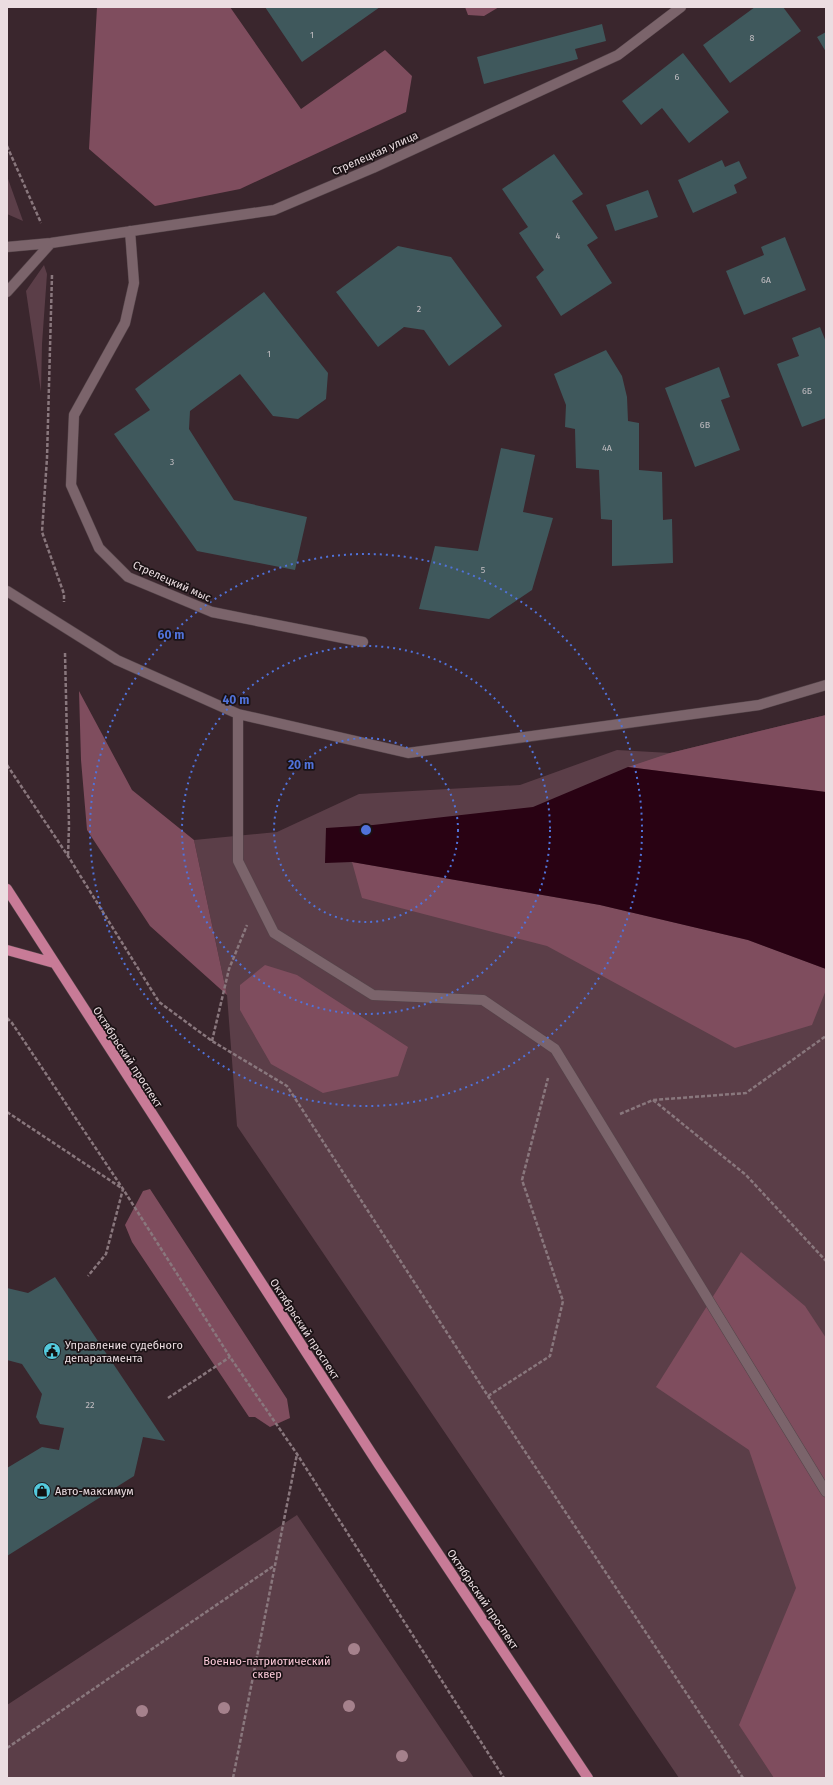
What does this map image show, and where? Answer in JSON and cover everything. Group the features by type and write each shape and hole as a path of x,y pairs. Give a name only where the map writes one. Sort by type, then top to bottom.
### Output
{"main road":[{"name":"Октябрьский проспект","path":"7,889 379,1465 588,1778"},
{"path":"7,950 54,963"}],"street":[{"name":"Стрелецкая улица","path":"7,247 51,243 274,210 373,168 618,55 681,7"},
{"name":"Стрелецкий мыс","path":"130,232 134,282 125,323 74,415 71,485 98,548 128,577 212,612 364,642"},
{"path":"7,292 51,243"},
{"path":"7,591 117,660 238,714 408,753 759,705 826,685"},
{"path":"238,714 238,861 274,933 373,996 484,1000 555,1049 826,1492"}],"path":[{"path":"7,146 51,243 52,286 47,458 42,532 64,594 69,826 68,856"},
{"path":"7,765 68,856 160,1002 212,1042 287,1086 488,1396 743,1778"},
{"path":"212,1042 229,969 257,899"},
{"path":"7,1018 12,1022 123,1190 230,1357 297,1454 504,1778"},
{"path":"600,1123 652,1100 746,1093 826,1036"},
{"path":"488,1396 550,1356 563,1301 522,1180 555,1049"},
{"path":"652,1100 746,1175 826,1261"},
{"path":"7,1112 123,1190"},
{"path":"88,1276 106,1254 123,1190"},
{"path":"168,1398 230,1357"},
{"path":"233,1778 297,1454"},
{"path":"7,1748 275,1565"}],"green space":[{"path":"7,176 23,221 7,214"},
{"path":"44,265 47,274 42,344 41,392 26,291"},
{"path":"826,715 826,1778 679,1778 237,1126 227,995 194,840 277,832 359,794 520,785 617,750 670,753"},
{"name":"Военно-патриотический сквер","path":"297,1515 474,1778 7,1778 7,1705"}],"shaded area":[{"path":"97,7 230,7 301,109 385,50 412,76 406,112 240,189 155,206 89,149"},
{"path":"465,7 499,7 484,16 468,15"},
{"path":"79,691 132,790 194,840 227,995 150,926 87,830 81,760"},
{"path":"826,715 826,792 628,767 670,753"},
{"path":"628,767 826,792 826,969 748,940 600,905 352,862 325,863 326,828 373,825 533,807"},
{"path":"352,862 600,905 748,940 826,969 826,990 812,1025 735,1048 547,946 362,898"},
{"path":"265,965 297,975 408,1047 398,1076 323,1093 271,1064 240,1010 240,985"},
{"path":"150,1189 287,1399 290,1418 270,1427 255,1417 249,1417 132,1242 125,1225 143,1191"},
{"path":"741,1252 805,1306 826,1338 826,1778 774,1778 739,1725 796,1588 749,1450 656,1387"}],"building":[{"path":"265,7 380,7 302,62"},
{"path":"755,7 783,7 801,31 730,83 703,45"},
{"path":"602,24 606,41 575,49 578,59 484,84 477,57"},
{"path":"826,32 826,52 817,37"},
{"path":"683,53 729,112 689,143 662,108 641,125 622,101"},
{"path":"554,154 583,194 572,201 598,238 587,245 612,283 561,316 536,277 544,270 519,233 528,227 502,189"},
{"path":"722,160 725,167 739,161 747,178 734,185 737,193 693,213 678,180"},
{"path":"648,190 658,217 615,231 606,205"},
{"path":"785,237 806,290 744,315 726,271 764,255 761,247"},
{"path":"398,246 451,257 502,326 449,366 424,330 404,327 378,347 336,292"},
{"path":"264,292 328,373 326,399 298,419 273,416 240,374 190,411 189,429 234,500 307,517 295,570 197,551 114,434 150,410 135,389"},
{"path":"820,327 826,342 826,418 802,427 777,364 799,356 792,338"},
{"path":"606,350 622,376 627,397 628,421 639,423 639,470 662,472 663,520 672,519 673,563 612,566 612,520 601,519 599,470 576,468 575,429 565,427 566,405 554,374"},
{"path":"719,367 730,397 721,400 740,450 695,467 665,388"},
{"path":"501,448 535,455 523,512 553,518 532,590 489,619 419,609 435,546 478,551"},
{"path":"55,1277 165,1441 143,1437 134,1476 7,1556 7,1468 42,1447 59,1450 64,1428 40,1424 36,1417 42,1394 22,1364 7,1360 7,1288 28,1293"}],"place":[{"name":"Управление судебного депаратамента","path":"52,1351"},
{"name":"Авто-максимум","path":"42,1491"}]}
